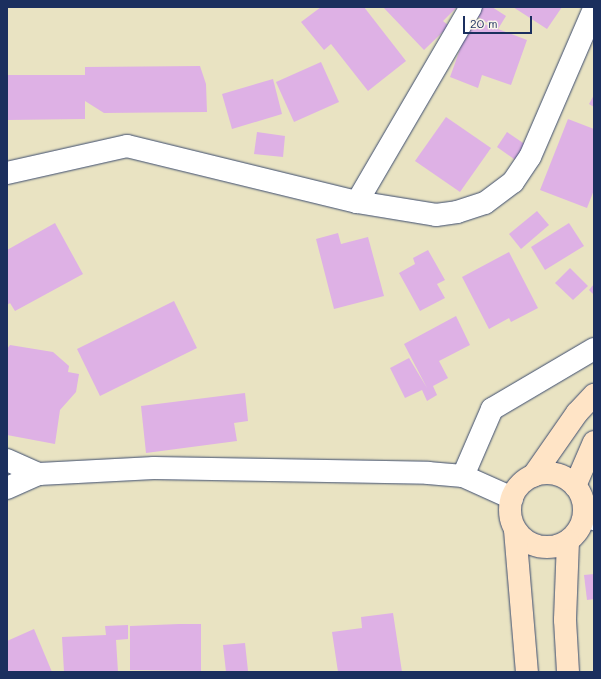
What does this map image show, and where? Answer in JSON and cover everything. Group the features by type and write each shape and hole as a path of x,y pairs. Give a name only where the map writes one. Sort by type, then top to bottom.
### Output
{"main road":[{"path":"526,672 515,530 510,514 512,498 520,484 533,476 576,413 594,395"},
{"path":"575,486 594,442"},
{"path":"515,530 528,542 544,547 568,540 589,517 575,486 556,474 533,476"},
{"path":"568,540 565,620 568,672"}],"street":[{"path":"357,202 471,7"},
{"path":"7,174 126,146 357,202 436,215 457,212 484,203 513,182 530,157 594,9"},
{"path":"463,476 492,409 594,349"},
{"path":"7,460 39,474"},
{"path":"7,488 39,474 154,468 463,476 512,498"}],"building":[{"path":"321,7 364,7 406,61 368,91 331,44 324,50 301,22"},
{"path":"383,7 457,7 443,21 449,26 424,50"},
{"path":"463,7 492,7 506,16 498,29 527,40 511,85 482,75 478,88 450,77 471,19 495,28"},
{"path":"513,7 562,7 547,29"},
{"path":"321,62 339,102 294,122 276,82"},
{"path":"200,66 206,84 207,112 104,113 85,101 85,119 7,120 7,75 85,75 85,67"},
{"path":"273,79 282,114 232,129 222,94"},
{"path":"594,95 594,107 589,104"},
{"path":"446,117 491,148 460,192 415,161"},
{"path":"568,119 594,129 594,190 587,208 540,190"},
{"path":"257,132 285,136 283,157 254,154"},
{"path":"507,132 532,149 521,164 497,147"},
{"path":"537,211 549,225 521,249 509,234"},
{"path":"55,223 83,274 15,311 10,303 7,305 7,250"},
{"path":"569,223 584,246 545,270 531,247"},
{"path":"338,233 341,244 368,237 384,296 334,309 316,239"},
{"path":"428,250 445,280 437,284 445,298 420,311 399,273 415,264 413,258"},
{"path":"509,252 538,308 511,322 509,318 489,329 462,277"},
{"path":"570,268 588,286 573,300 555,283"},
{"path":"594,284 594,295 589,290"},
{"path":"174,301 197,348 100,396 77,349"},
{"path":"456,316 470,345 439,361 448,378 433,386 437,395 427,401 422,390 405,398 390,368 409,358 427,388 404,344"},
{"path":"10,345 53,352 69,366 68,372 79,374 76,392 60,410 55,444 7,435 7,349"},
{"path":"245,393 248,421 234,423 237,441 146,453 141,406"},
{"path":"594,574 594,599 587,600 584,575"},
{"path":"393,613 402,672 338,672 332,632 362,628 361,617"},
{"path":"201,624 201,671 130,670 130,626"},
{"path":"128,625 128,639 116,640 118,672 64,672 62,637 106,635 105,626"},
{"path":"34,629 52,672 7,672 7,641"},
{"path":"245,643 248,671 259,672 226,672 223,645"}]}
